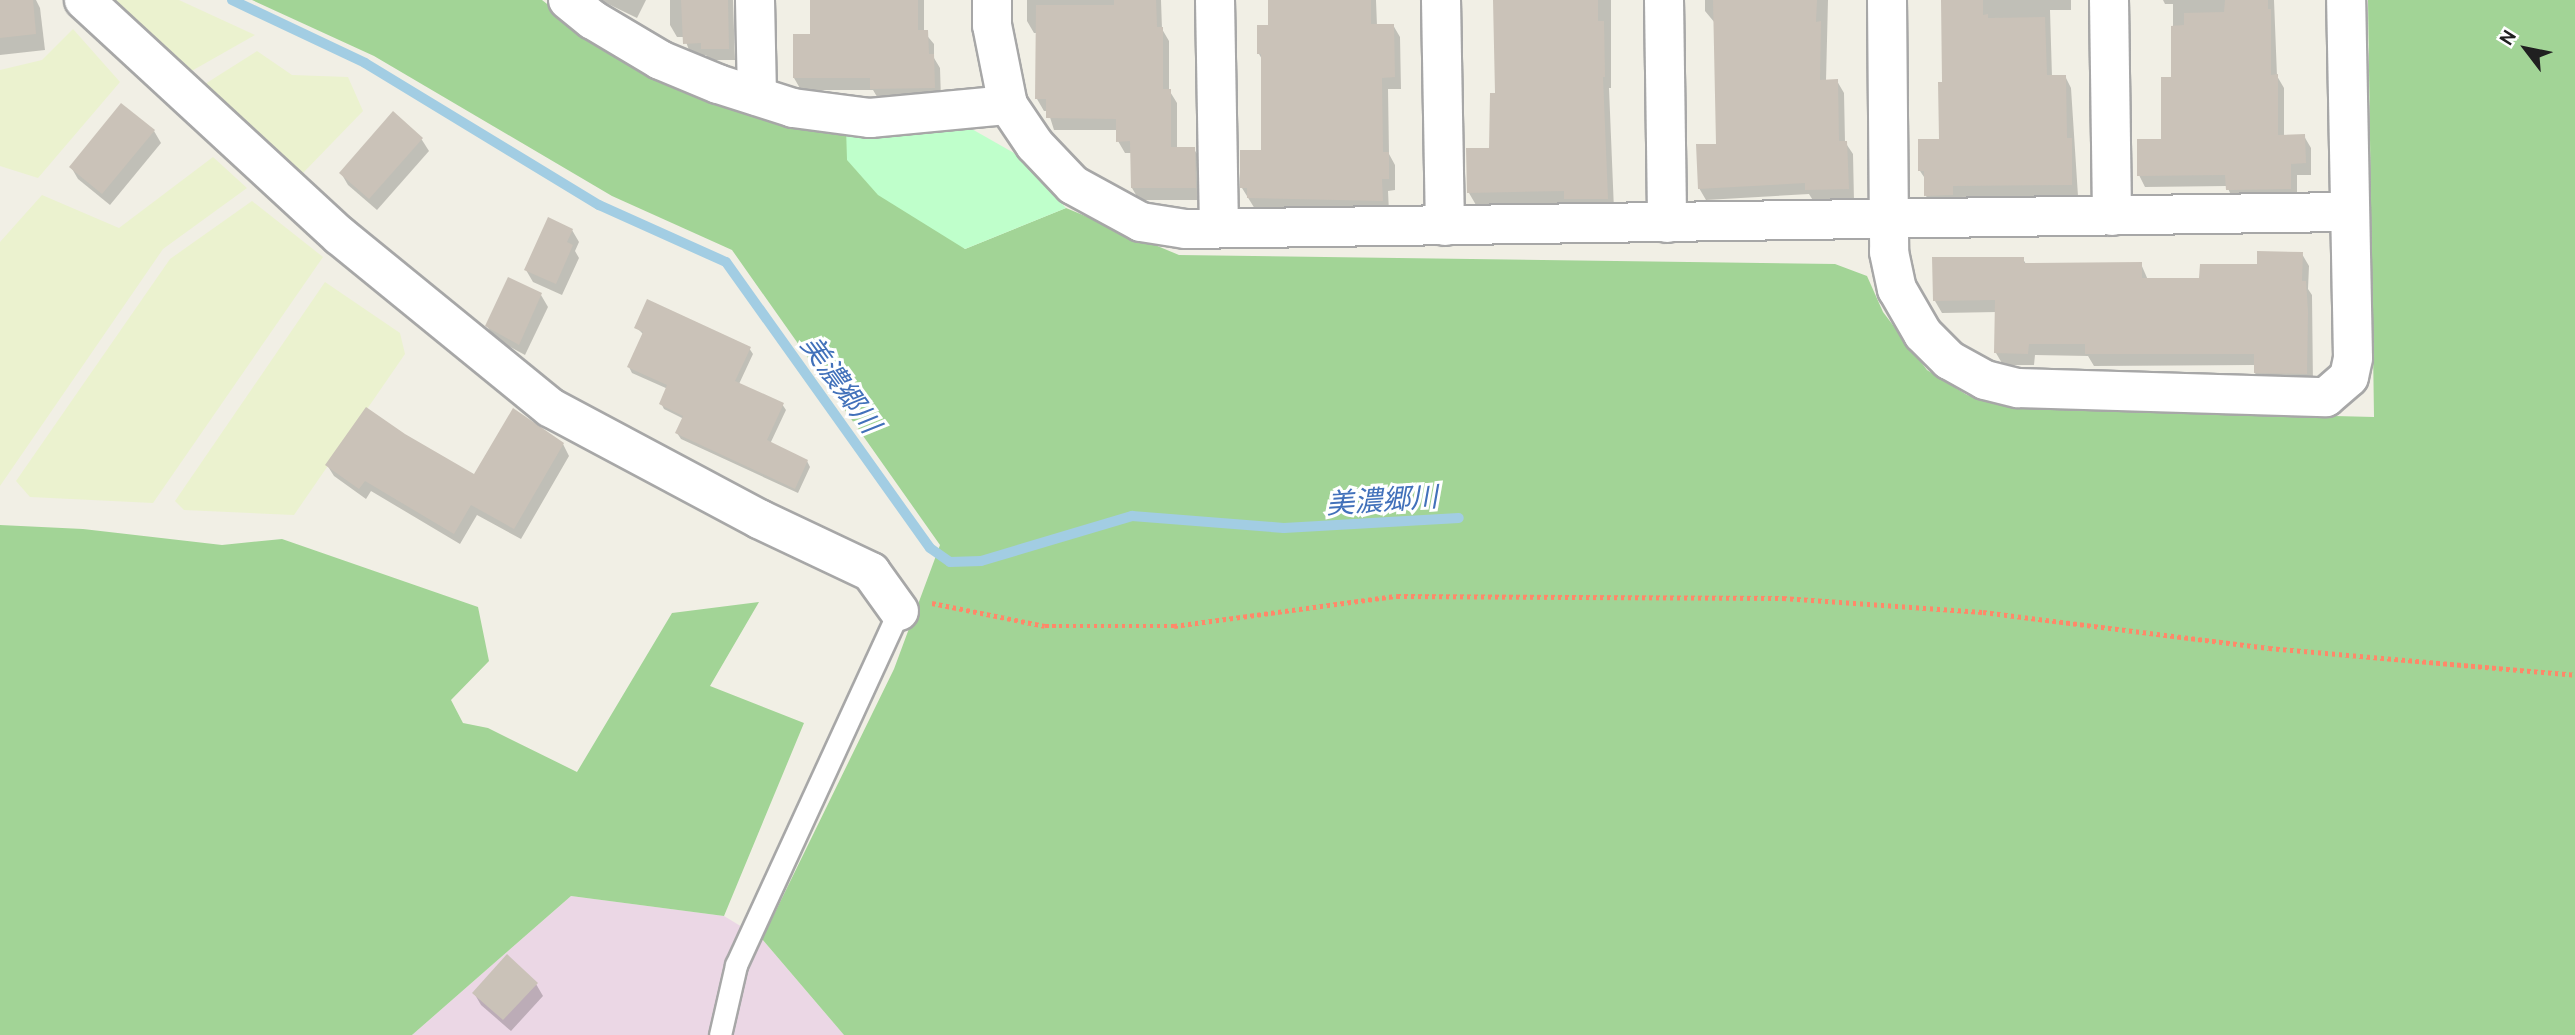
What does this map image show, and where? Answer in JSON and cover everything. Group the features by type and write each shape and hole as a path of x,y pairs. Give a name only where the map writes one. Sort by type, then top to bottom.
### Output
{"street":[{"path":"83,0 340,236 551,408 759,519 871,572 899,611"},
{"path":"569,0 593,20 660,61 793,108 870,118 1008,105"},
{"path":"755,0 757,96"},
{"path":"992,0 992,25 1008,105 1035,145 1073,185 1141,222 1185,229 2348,212"},
{"path":"1215,0 1219,228"},
{"path":"1441,0 1445,226"},
{"path":"1664,0 1667,223"},
{"path":"1887,0 1889,251 1896,289 1923,334 1948,360 1985,380 2018,388 2326,397 2349,377 2353,358 2348,212 2346,0"},
{"path":"2109,0 2112,216"}],"lane":[{"path":"720,1035 736,965 899,611"}],"path":[{"path":"899,611 924,601 1045,626 1174,625 1397,596 1783,598 1983,612 2269,648 2575,675"}],"shaded area":[{"path":"571,896 724,916 762,939 844,1035 412,1035"}],"green space":[{"path":"112,0 179,0 255,35 188,73"},
{"path":"252,0 542,0 574,25 846,128 965,249 1066,208 1179,255 1835,264 1867,276 1883,312 1927,370 1967,395 2025,408 2374,417 2368,0 2575,0 2575,1035 844,1035 762,939 894,669 940,545 732,250 612,196 374,56"},
{"path":"73,29 120,82 38,178 0,166 0,70 42,60"},
{"path":"257,51 292,75 348,77 363,111 302,174 205,84"},
{"path":"963,124 1014,153 1066,208 965,249 878,195 847,160 846,128"},
{"path":"213,157 247,188 163,249 0,486 0,242 42,195 119,228"},
{"path":"252,201 323,257 153,503 30,497 16,481 170,259"},
{"path":"325,282 400,333 405,354 294,515 184,510 175,501"},
{"path":"0,525 83,529 222,545 282,539 478,607 489,661 451,700 463,723 488,728 577,772 672,613 759,602 710,686 804,723 724,916 571,896 412,1035 0,1035"}],"building":[{"path":"0,0 33,0 36,34 0,38"},
{"path":"681,0 728,0 729,49 701,49 701,43 683,44"},
{"path":"810,0 918,0 918,30 928,30 929,54 934,54 935,88 870,89 870,78 793,78 793,34 810,34"},
{"path":"1114,0 1156,0 1157,27 1163,27 1163,89 1171,89 1171,147 1195,147 1196,188 1131,188 1130,141 1116,142 1116,119 1046,118 1046,99 1035,99 1036,5 1114,5"},
{"path":"1268,0 1371,0 1371,24 1394,24 1395,77 1382,78 1383,152 1389,152 1389,179 1382,179 1383,201 1247,198 1247,188 1240,188 1240,150 1261,150 1261,54 1257,54 1257,25 1268,25"},
{"path":"1493,0 1598,0 1598,21 1604,21 1603,77 1608,199 1564,199 1564,191 1467,193 1466,148 1489,148 1490,93 1495,93"},
{"path":"1713,0 1817,0 1816,22 1821,21 1820,80 1838,79 1839,141 1847,141 1849,189 1805,190 1805,183 1698,189 1696,144 1716,144"},
{"path":"1941,0 1983,0 1983,15 1988,14 1988,18 2045,17 2047,75 2066,75 2067,138 2072,138 2072,185 1953,186 1953,195 1924,196 1924,171 1918,171 1918,139 1939,139 1938,82 1942,82"},
{"path":"2225,0 2268,0 2268,9 2271,9 2271,75 2278,74 2278,135 2305,134 2306,163 2291,164 2291,189 2226,190 2225,175 2137,176 2137,139 2161,139 2161,77 2171,77 2171,26 2184,25 2184,13 2224,12"},
{"path":"121,103 155,130 102,194 69,167"},
{"path":"393,111 423,138 369,199 339,173"},
{"path":"548,217 573,229 567,242 573,245 556,284 524,270"},
{"path":"2257,251 2303,252 2302,281 2306,281 2308,312 2307,374 2254,373 2254,354 2085,354 2085,344 2029,344 2028,354 1994,353 1995,300 1933,301 1932,257 2024,257 2024,263 2142,262 2142,278 2199,278 2200,264 2257,264"},
{"path":"508,277 542,293 519,345 485,326"},
{"path":"647,299 751,347 735,381 784,403 767,440 808,460 795,489 675,433 683,416 659,404 667,385 627,367 643,332 634,328"},
{"path":"366,407 405,434 474,474 513,408 564,443 514,529 471,505 454,534 365,481 359,489 325,465"},
{"path":"507,954 538,983 503,1020 472,993"}],"waterway":[{"name":"美濃郷川","path":"232,0 365,63 599,205 726,262 930,548 950,562 981,561 1132,516 1284,528 1459,518"}]}
